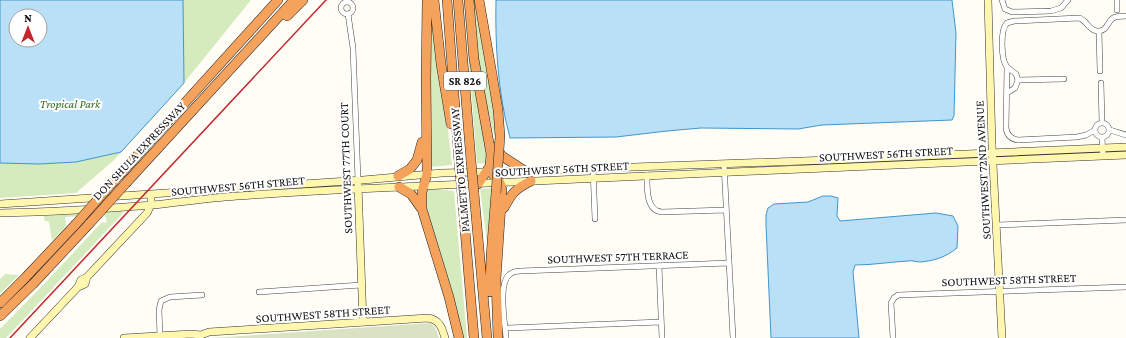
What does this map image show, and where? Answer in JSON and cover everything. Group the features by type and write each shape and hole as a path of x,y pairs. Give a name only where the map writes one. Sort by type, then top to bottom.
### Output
{"highway":[{"name":"DON SHULA EXPRESSWAY","path":"0,303 75,225 278,0"},
{"name":"DON SHULA EXPRESSWAY","path":"0,316 90,223 294,0"},
{"path":"275,21 285,18 303,0"},
{"path":"427,0 427,174 421,196 422,209 446,286 459,338"},
{"path":"434,0 441,64 452,134 458,148"},
{"name":"PALMETTO EXPRESSWAY","path":"447,0 474,338"},
{"name":"PALMETTO EXPRESSWAY","path":"458,0 487,338"},
{"path":"469,0 475,64 491,158 487,171 478,184"},
{"path":"479,0 498,110 500,136 490,256 490,310 486,327"},
{"path":"487,132 502,156 525,171"},
{"path":"398,176 410,169 417,160 421,143 426,138"},
{"path":"487,171 501,183 502,190 496,285 498,338"},
{"path":"501,213 512,194 521,186 531,182"},
{"path":"399,187 414,197 422,209"}],"main road":[{"name":"SOUTHWEST 72ND AVENUE","path":"988,0 993,153 1002,338"},
{"name":"SOUTHWEST 56TH STREET","path":"0,204 427,174 724,164 1126,147"},
{"name":"SOUTHWEST 56TH STREET","path":"0,213 51,212 151,205 236,196 358,189 531,182 593,177 1126,155"},
{"path":"646,167 646,175"},
{"name":"SOUTHWEST 77TH COURT","path":"358,180 363,322"},
{"path":"30,338 78,287 81,280 87,277 146,215 151,205 151,194"},
{"name":"SOUTHWEST 58TH STREET","path":"124,338 192,334 201,330 209,332 428,318 438,322 442,328 445,338"}],"street":[{"path":"1002,0 1006,11 1016,12 1055,10 1064,6 1068,0"},
{"path":"1117,0 1117,10"},
{"name":"SOUTHWEST 77TH COURT","path":"348,14 353,48 358,180"},
{"path":"1007,93 1015,88 1018,80 1016,74 1007,67 1004,62 1002,33 1005,24 1014,21 1079,18 1084,20 1092,29 1098,31 1106,28 1110,21 1114,18 1126,16"},
{"path":"1098,31 1100,71"},
{"path":"1007,67 1006,128 1011,138 1018,140 1077,137 1086,135 1095,130 1098,124 1102,123"},
{"path":"1018,80 1064,78"},
{"path":"1101,83 1102,123"},
{"path":"1102,123 1108,126 1110,130 1126,135"},
{"path":"1095,130 1097,136 1102,138"},
{"path":"1102,138 1107,136 1110,130"},
{"path":"1102,138 1103,156"},
{"path":"724,164 732,338"},
{"path":"593,169 595,218"},
{"path":"646,175 648,196 653,209 662,212 726,210"},
{"path":"997,225 1126,220"},
{"name":"SOUTHWEST 57TH TERRACE","path":"506,328 503,288 509,275 521,271 729,263"},
{"path":"659,266 662,338"},
{"path":"259,292 361,285"},
{"name":"SOUTHWEST 58TH STREET","path":"893,338 891,303 894,298 899,295 1126,287"},
{"path":"160,336 159,310 161,301 170,297 202,295"},
{"path":"506,338 506,328 661,322"}],"green space":[{"name":"Tropical Park","path":"0,0 251,0 184,83 114,160 76,193 0,198"},
{"path":"464,0 488,148 487,164 477,163"},
{"path":"473,0 476,0 493,99 497,141 482,83"},
{"path":"432,8 452,165 430,167 429,37"},
{"path":"493,188 488,250 480,189"},
{"path":"426,189 454,191 467,338 461,338 426,210"},
{"path":"122,211 123,213 6,338 0,338 0,329 102,222 106,223 107,219 104,215 65,217 66,226 52,241 49,222 44,220 44,216"},
{"path":"5,274 19,275 0,294 0,279"},
{"path":"430,323 435,327 439,338 212,338"}],"water":[{"name":"Tropical Park","path":"0,0 183,0 184,83 121,152 76,162 39,164 0,163"},
{"path":"496,0 952,0 956,33 954,116 952,120 822,125 798,129 701,128 616,137 510,138 498,70"},
{"path":"823,196 838,198 837,216 840,221 936,213 953,216 958,226 957,248 940,258 930,261 855,265 853,272 859,338 771,338 766,225 768,208 774,204 808,202"}],"railway":[{"path":"10,338 326,0"}]}
